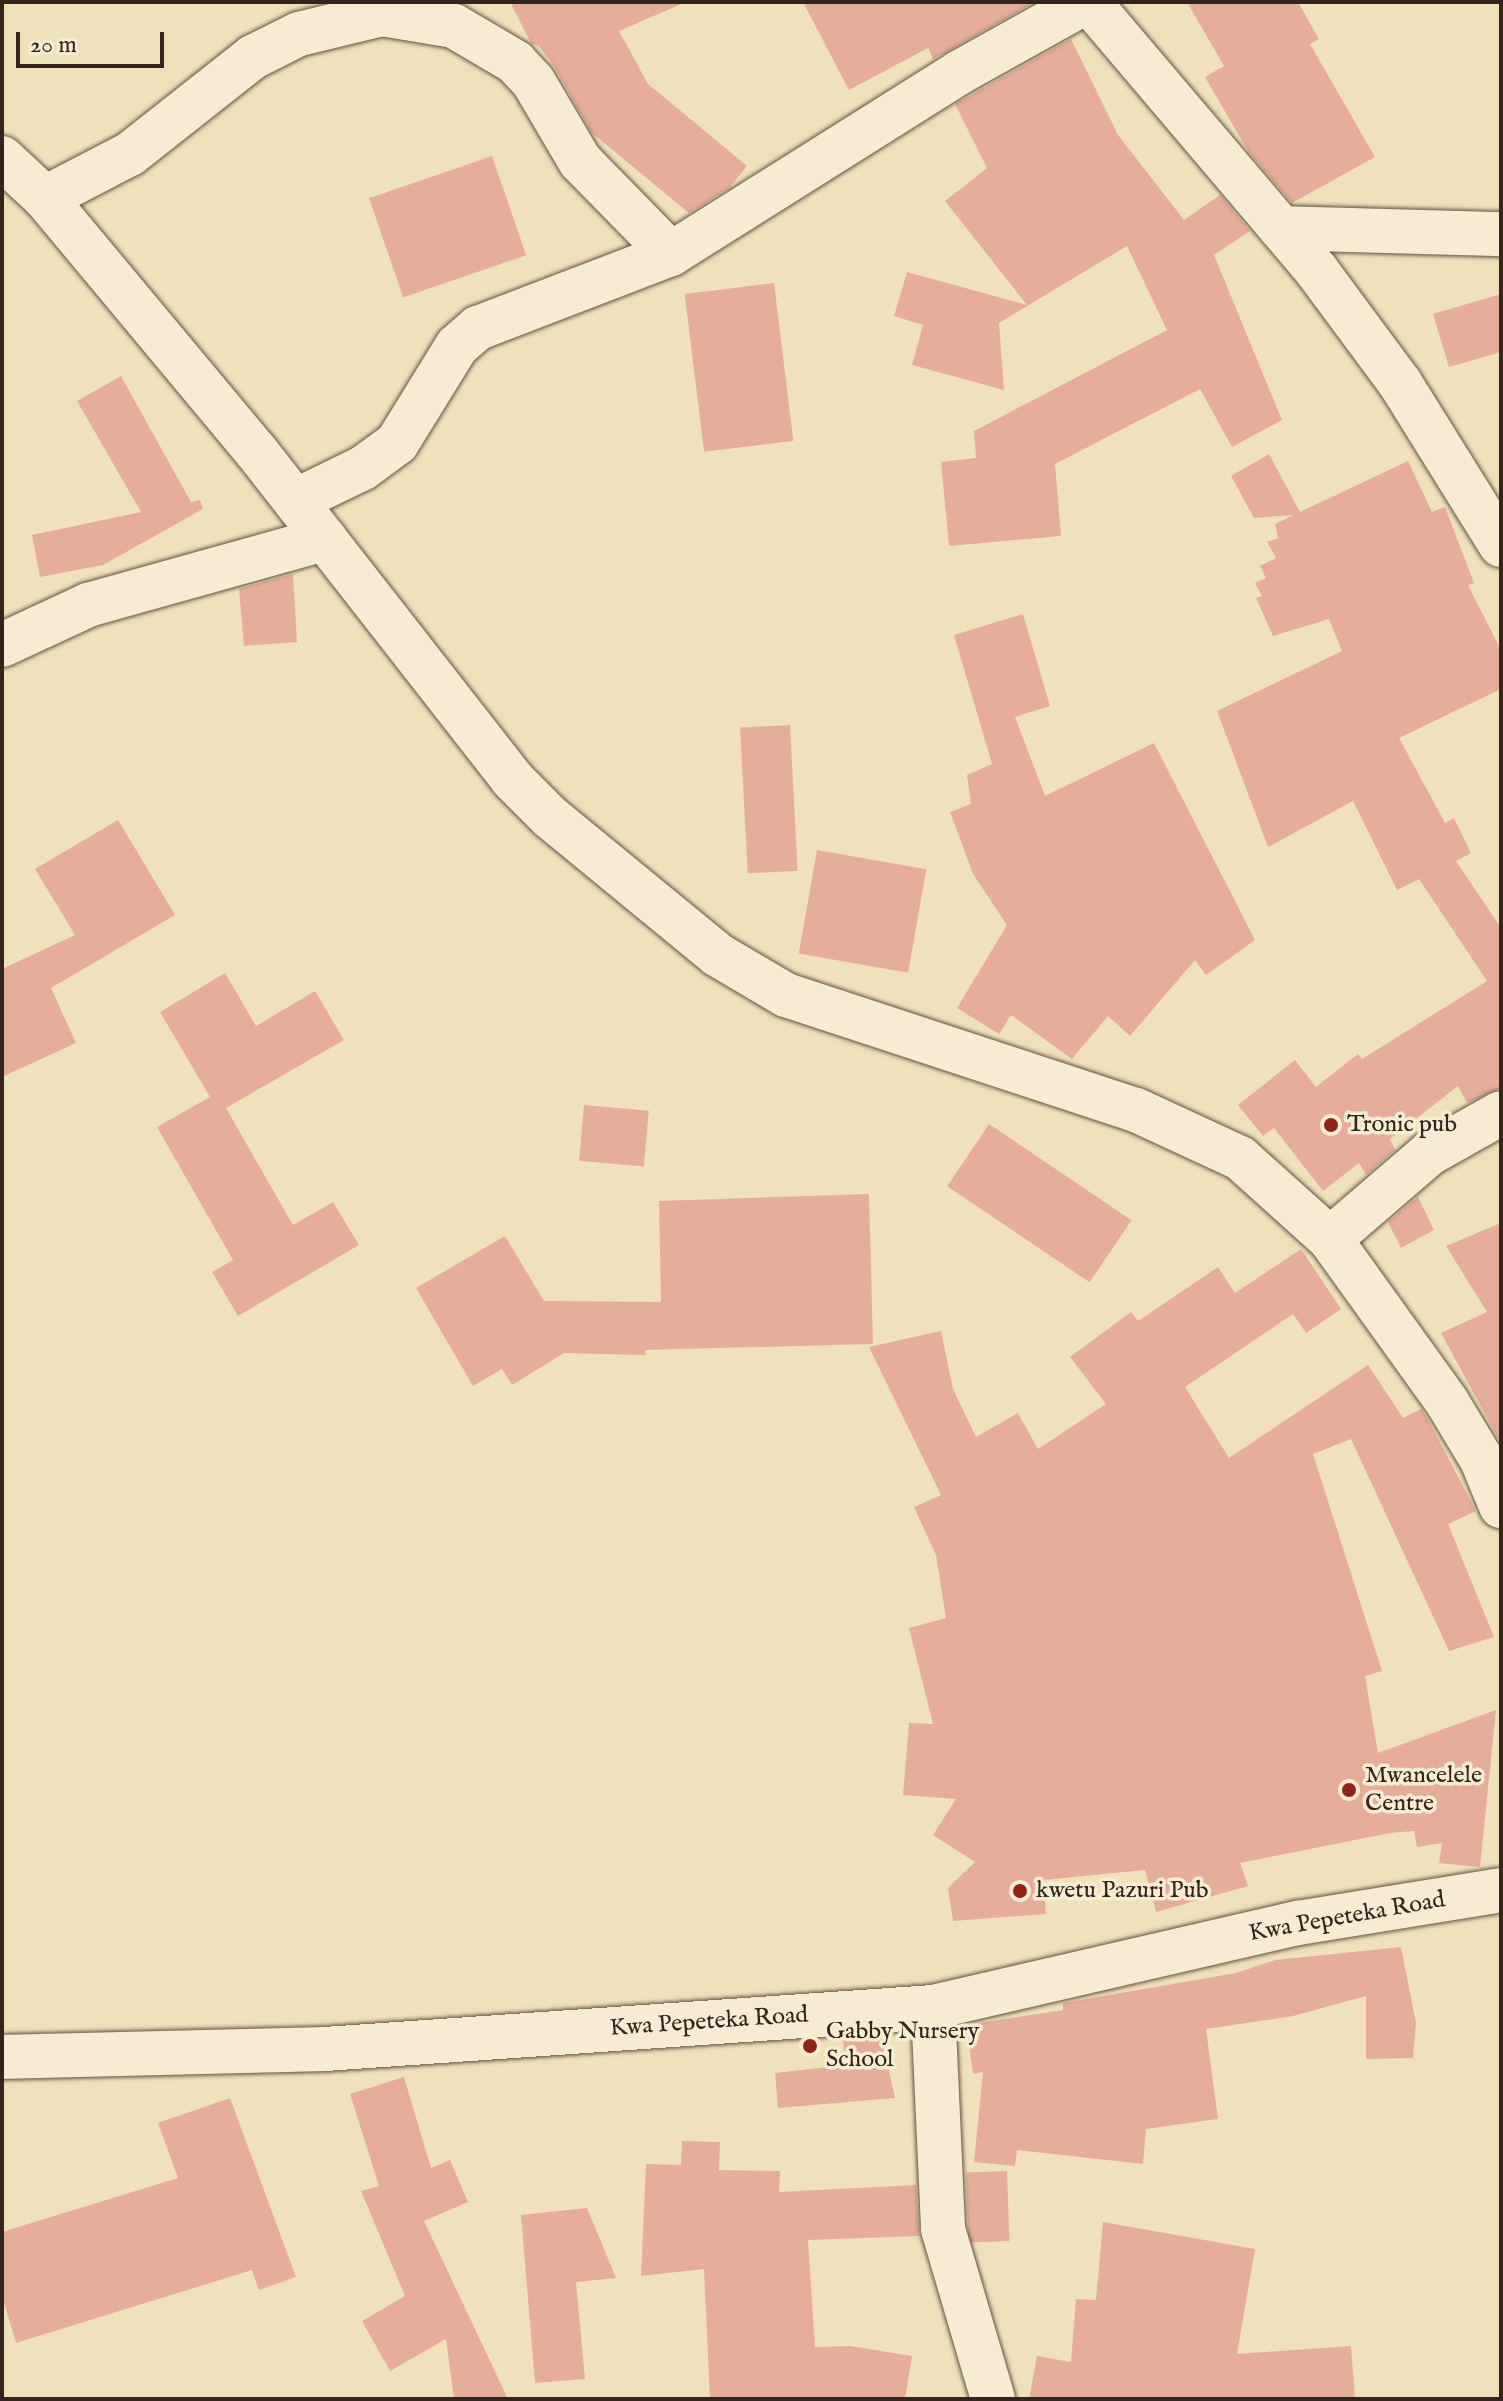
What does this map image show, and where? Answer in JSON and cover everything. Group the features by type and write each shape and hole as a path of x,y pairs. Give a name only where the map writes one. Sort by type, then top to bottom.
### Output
{"street":[{"path":"297,500 363,468 397,443 457,346 478,328 671,254 960,72 1087,2 1281,228 1400,383 1501,545"},
{"path":"45,198 130,154 253,57 299,34 382,14 454,26 515,62 533,81 580,161 671,254"},
{"path":"2,158 45,198 297,500 512,779 718,955 786,995 1136,1110 1240,1158 1330,1239 1447,1402 1482,1460 1501,1506"},
{"path":"1281,228 1501,234"},
{"path":"2,645 88,605 325,539"},
{"path":"1330,1239 1430,1153 1501,1113"},
{"name":"Kwa Pepeteka Road","path":"2,2057 325,2049 933,2007 1298,1923 1501,1890"},
{"path":"933,2007 943,2229 993,2399"}],"building":[{"path":"510,2 686,2 619,31 648,84 747,166 729,188 689,213 592,133 555,68 539,46 531,43"},
{"path":"803,2 1035,2 933,59 928,48 849,90"},
{"path":"1187,2 1298,2 1319,39 1310,44 1375,157 1292,203 1248,151 1205,77 1224,66"},
{"path":"1071,39 1118,135 1184,220 1220,195 1250,231 1214,255 1282,420 1232,447 1200,389 1055,464 1061,536 949,546 941,462 976,458 974,431 1167,330 1127,246 999,323 1004,390 912,365 923,325 894,316 907,272 1027,305 945,201 987,168 955,104"},
{"path":"492,156 526,255 403,298 369,198"},
{"path":"774,283 793,441 704,452 685,294"},
{"path":"1501,294 1501,352 1449,367 1433,314"},
{"path":"121,376 191,502 200,500 203,509 103,565 40,577 32,535 141,512 77,401"},
{"path":"1269,454 1300,512 1408,461 1432,512 1445,507 1474,583 1468,585 1501,650 1501,689 1399,738 1445,823 1454,818 1471,853 1456,861 1501,928 1501,1088 1467,1103 1458,1086 1390,1139 1395,1150 1366,1175 1359,1163 1323,1191 1274,1128 1263,1136 1238,1105 1295,1060 1316,1087 1358,1054 1362,1059 1487,981 1419,879 1397,890 1353,801 1268,847 1217,711 1342,651 1329,619 1273,636 1256,598 1262,596 1255,583 1266,578 1260,566 1276,558 1267,542 1278,538 1275,524 1294,515 1254,518 1231,476"},
{"path":"293,574 297,642 244,646 239,589"},
{"path":"1023,614 1050,706 1015,717 1045,796 1154,743 1255,940 1206,975 1195,960 1130,1036 1108,1016 1072,1059 1011,1015 999,1034 957,1008 1007,925 973,874 950,812 971,804 967,775 992,764 954,635"},
{"path":"790,725 798,871 748,873 740,728"},
{"path":"118,820 175,915 51,988 76,1043 2,1077 2,969 75,935 35,869"},
{"path":"817,850 926,869 908,973 799,953"},
{"path":"225,973 256,1026 315,991 344,1040 226,1108 293,1225 333,1202 359,1245 238,1316 212,1272 233,1260 157,1127 210,1097 160,1012"},
{"path":"584,1105 649,1111 644,1166 579,1161"},
{"path":"989,1124 1132,1220 1090,1282 947,1186"},
{"path":"869,1194 873,1344 645,1350 645,1355 564,1353 512,1385 502,1369 473,1386 416,1288 505,1236 544,1301 661,1302 659,1201"},
{"path":"1418,1197 1434,1230 1401,1248 1388,1222"},
{"path":"1501,1223 1501,1443 1441,1333 1487,1312 1446,1246"},
{"path":"1301,1249 1341,1309 1306,1333 1293,1314 1185,1387 1229,1458 1368,1365 1403,1418 1421,1409 1426,1416 1476,1511 1448,1524 1494,1637 1449,1651 1351,1439 1313,1454 1382,1671 1365,1676 1378,1753 1496,1710 1480,1867 1439,1863 1442,1843 1417,1847 1414,1831 1390,1833 1240,1863 1248,1886 1156,1912 1145,1870 1043,1880 1046,1914 953,1921 948,1888 975,1862 933,1835 956,1799 903,1795 909,1723 933,1724 909,1628 946,1618 936,1555 914,1507 941,1495 869,1347 941,1331 953,1389 976,1437 1018,1413 1038,1449 1106,1404 1070,1357 1131,1312 1138,1321 1218,1267 1235,1293"},
{"path":"1401,1947 1416,2023 1413,2058 1366,2059 1366,1996 1293,2016 1206,2029 1218,2119 1146,2129 1143,2164 1017,2150 1015,2166 974,2162 983,2072 973,2074 966,2025 1063,2010 1063,2003 1236,1973 1275,1960"},
{"path":"881,2036 895,2098 778,2108 775,2073 846,2065 843,2040"},
{"path":"404,2077 431,2168 450,2160 468,2202 424,2221 508,2399 454,2399 446,2339 390,2371 362,2321 405,2296 361,2191 379,2186 350,2094"},
{"path":"230,2098 296,2277 259,2290 252,2270 16,2343 2,2296 2,2232 178,2178 158,2123"},
{"path":"682,2141 720,2142 719,2170 780,2171 779,2192 916,2185 919,2236 808,2240 815,2347 850,2346 912,2356 905,2399 710,2399 704,2269 641,2276 646,2164 681,2165"},
{"path":"1007,2171 1009,2241 968,2242 966,2172"},
{"path":"587,2208 616,2278 576,2282 585,2379 535,2383 521,2215"},
{"path":"1103,2222 1255,2249 1237,2354 1351,2346 1355,2399 1029,2399 1037,2356 1071,2362 1076,2299 1096,2300"}],"place":[{"name":"Tronic pub","path":"1331,1125"},
{"name":"Mwancelele Centre","path":"1349,1790"},
{"name":"kwetu Pazuri Pub","path":"1020,1891"},
{"name":"Gabby Nursery School","path":"810,2046"}]}
